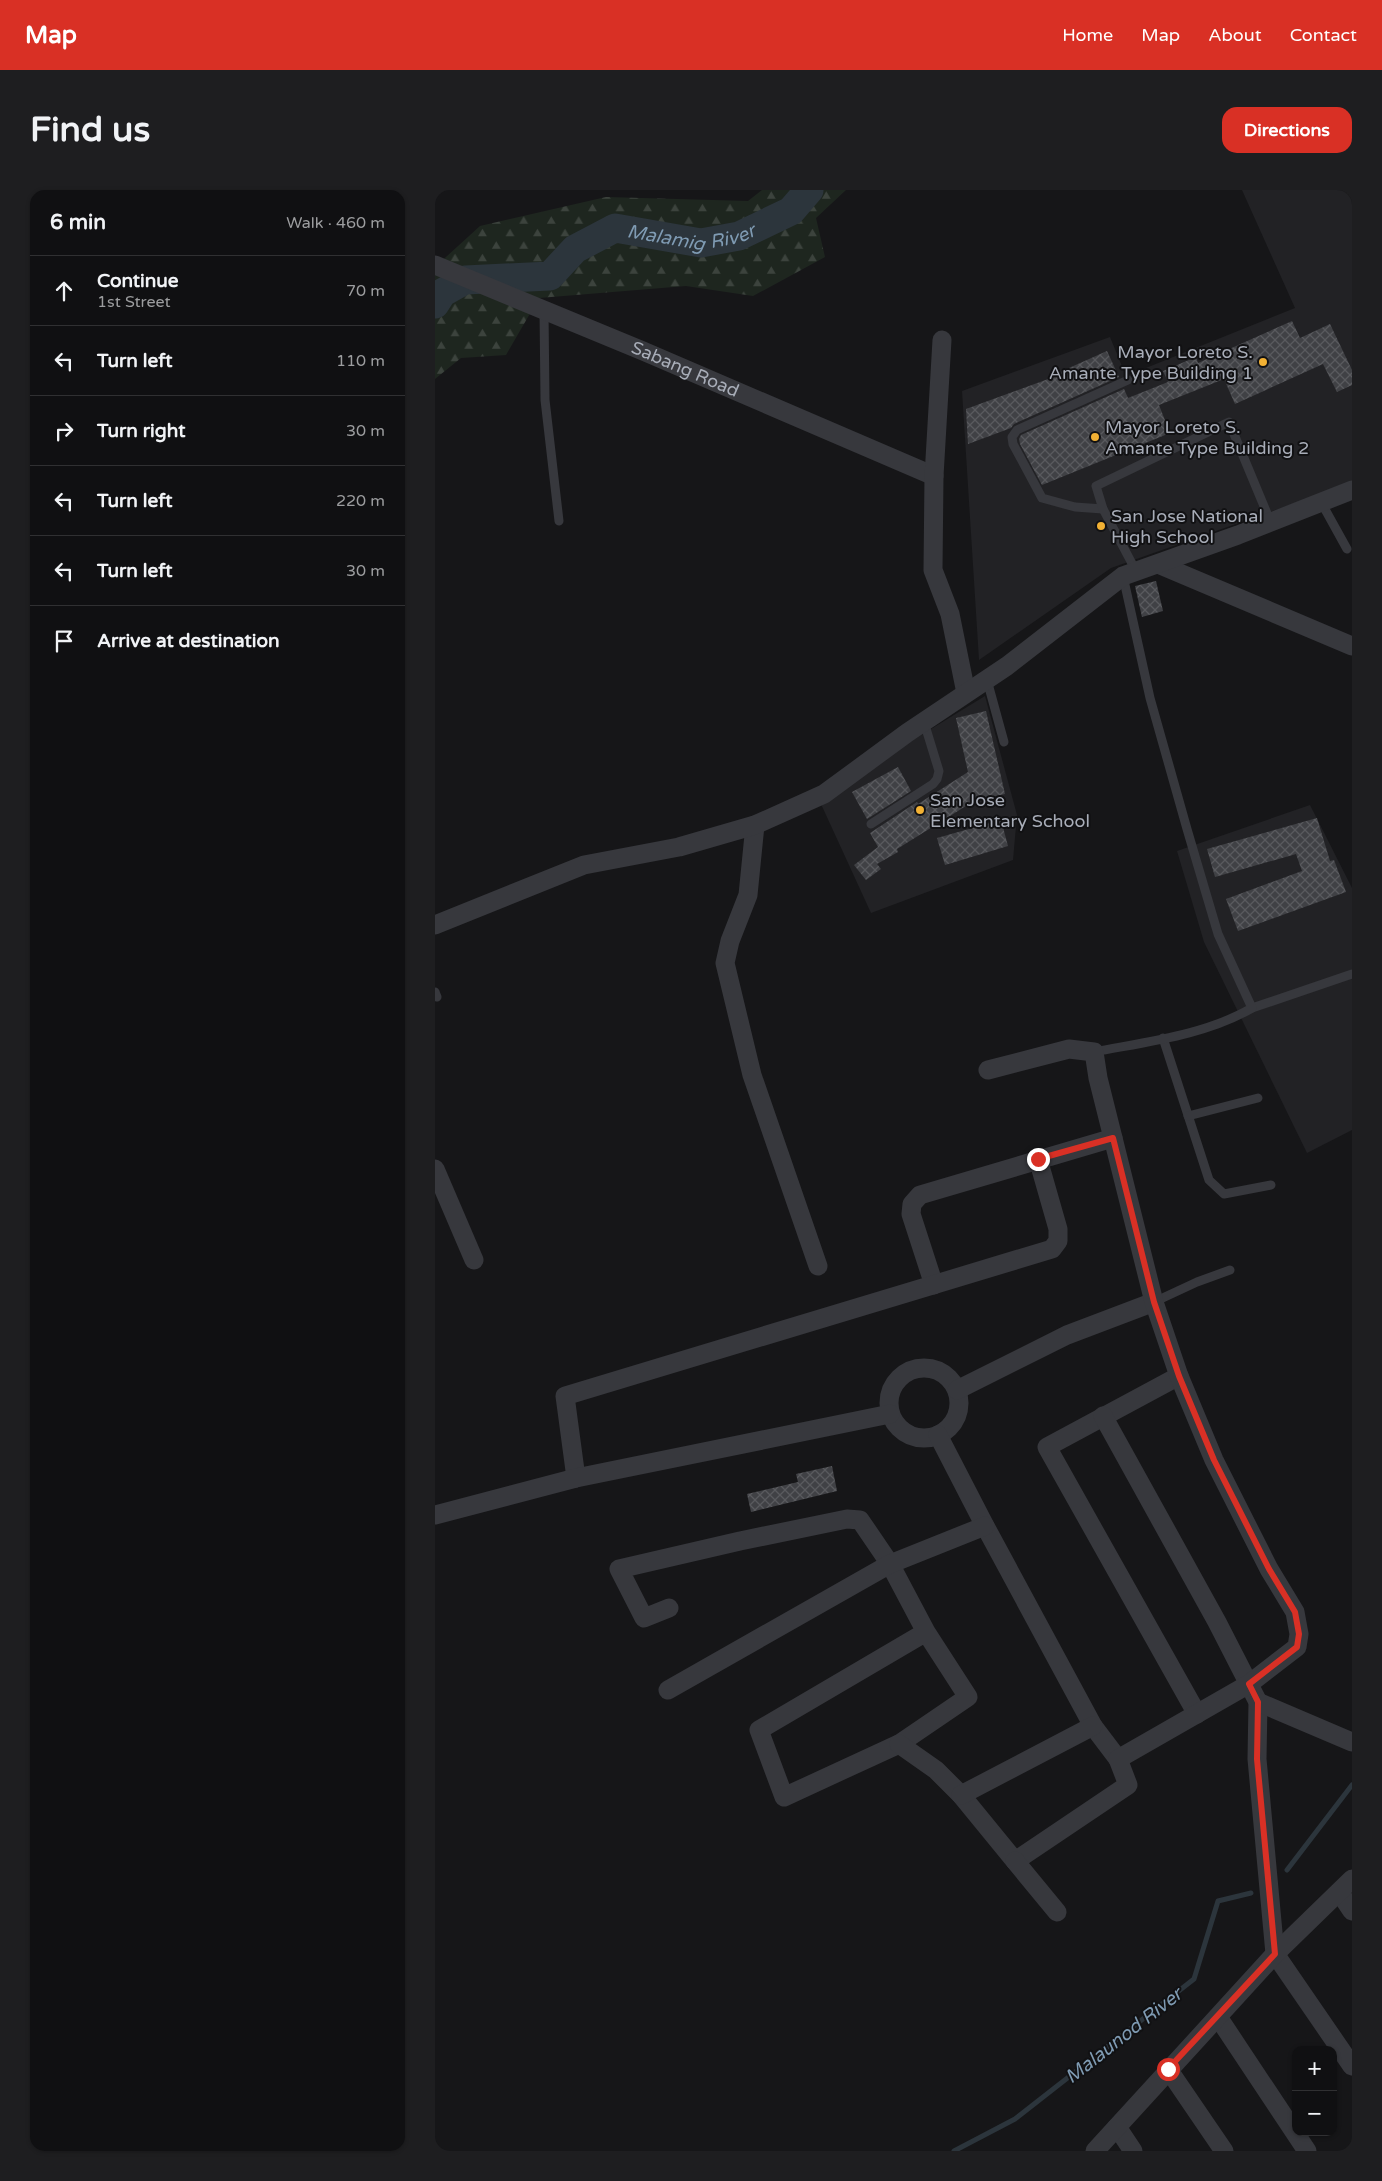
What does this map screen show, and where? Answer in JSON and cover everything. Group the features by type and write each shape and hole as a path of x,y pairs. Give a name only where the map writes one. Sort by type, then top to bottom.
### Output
{"street":[{"name":"Sabang Road","path":"435,265 934,476"},
{"path":"942,340 934,476 933,570 949,614 966,693"},
{"path":"435,925 584,865 679,847 755,825 824,794 987,679 1129,574 1271,523 1352,490"},
{"path":"1159,564 1352,646"},
{"path":"755,825 748,895 730,941 725,963 752,1076 819,1266"},
{"path":"989,1070 1069,1049 1094,1052 1113,1138 1154,1302 1179,1376 1214,1460 1269,1569 1295,1612 1299,1634 1297,1647 1249,1684 1118,1758"},
{"path":"934,1285 911,1214 912,1204 920,1195 1113,1138"},
{"path":"576,1478 565,1396 1051,1249 1058,1241 1058,1229 1038,1159"},
{"path":"435,1169 474,1260"},
{"path":"957,1390 1067,1335 1154,1302"},
{"path":"931,1368 942,1372 951,1380 957,1390 960,1401 954,1421 938,1435 927,1438 915,1437 905,1432 896,1424 890,1414 891,1390 897,1379 912,1370 931,1368"},
{"path":"1179,1376 1047,1447 1197,1714"},
{"path":"435,1515 576,1478 890,1414"},
{"path":"1103,1416 1258,1702 1257,1759 1275,1954 1352,2066"},
{"path":"938,1435 1093,1726 1118,1758 1128,1785 1015,1861"},
{"path":"669,1608 643,1618 619,1570 740,1541 847,1519 860,1520 890,1564 926,1632 968,1697 899,1744 784,1796 759,1730 926,1632"},
{"path":"668,1690 890,1564 985,1526"},
{"path":"1258,1702 1352,1742"},
{"path":"961,1795 1093,1726"},
{"path":"899,1744 936,1770 961,1795 1057,1912"},
{"path":"1095,2151 1275,1954 1346,1886"},
{"path":"1346,1886 1352,1911"},
{"path":"1218,2017 1307,2151"},
{"path":"1168,2069 1224,2151"},
{"path":"1117,2127 1133,2151"}],"lane":[{"path":"544,310 545,400 559,520"},
{"path":"1103,509 1075,508 1043,498 1013,444 1012,437 1017,430 1128,380"},
{"path":"1252,1008 1218,934 1150,698 1129,574 1103,509 1096,486 1229,422 1271,523"},
{"path":"1321,502 1347,549"},
{"path":"987,679 1004,742"},
{"path":"871,824 933,784 937,779 939,771 924,722"},
{"path":"1094,1052 1163,1038 1233,1019 1252,1008 1352,974"},
{"path":"1163,1038 1209,1180 1224,1194 1271,1185"},
{"path":"1188,1116 1258,1098"},
{"path":"1154,1302 1197,1282 1230,1270"}],"shaded area":[{"name":"San Jose National High School","path":"1242,190 1352,190 1352,483 1111,568 979,660 962,391 1110,337 1126,376 1295,308"},
{"name":"San Jose Elementary School","path":"985,696 1017,815 1013,860 871,913 821,804 905,745"},
{"path":"1310,805 1352,888 1352,1130 1307,1153 1204,942 1177,851"}],"green space":[{"path":"762,190 846,190 816,218 825,257 753,296 686,286 539,298 506,355 461,358 435,379 435,267 480,226 606,197 748,201"}],"building":[{"path":"1292,321 1300,338 1330,324 1352,370 1352,385 1337,392 1323,364 1235,404 1224,379 1159,405 1170,433 1042,485 1020,444 1019,439 1021,435 1124,389 1128,398 1168,382 1163,371 1196,357 1198,363"},
{"path":"1107,351 1119,377 1014,424 1011,428 968,444 966,409 1051,378 1051,376"},
{"path":"1156,581 1163,611 1142,617 1135,586"},
{"path":"986,711 1005,794 974,801 897,849 898,852 877,864 881,869 866,880 854,865 878,847 870,833 968,772 956,718"},
{"path":"898,767 911,791 867,819 852,792"},
{"path":"1317,818 1330,861 1334,860 1346,892 1238,931 1226,899 1302,871 1296,854 1215,877 1207,849"},
{"path":"1001,820 1008,846 945,865 937,838"},
{"path":"832,1466 837,1491 751,1512 747,1494 798,1482 796,1474"}],"waterway":[{"name":"Malamig River","path":"435,304 442,293 465,280 550,276 575,249 615,228 701,243 739,236 791,211 809,190"},
{"name":"Malaunod River","path":"1287,1870 1352,1785"},
{"name":"Malaunod River","path":"954,2151 1015,2119 1194,1979 1218,1901 1251,1893"}],"place":[{"name":"Mayor Loreto S. Amante Type Building 1","path":"1263,362"},
{"name":"Mayor Loreto S. Amante Type Building 2","path":"1095,437"},
{"name":"San Jose National High School","path":"1101,526"},
{"name":"San Jose Elementary School","path":"920,810"}],"route":[{"path":"1038,1159 1113,1138 1154,1302 1179,1376 1214,1460 1269,1569 1295,1612 1299,1634 1297,1647 1249,1684 1258,1702 1257,1759 1275,1954 1168,2069"}]}
